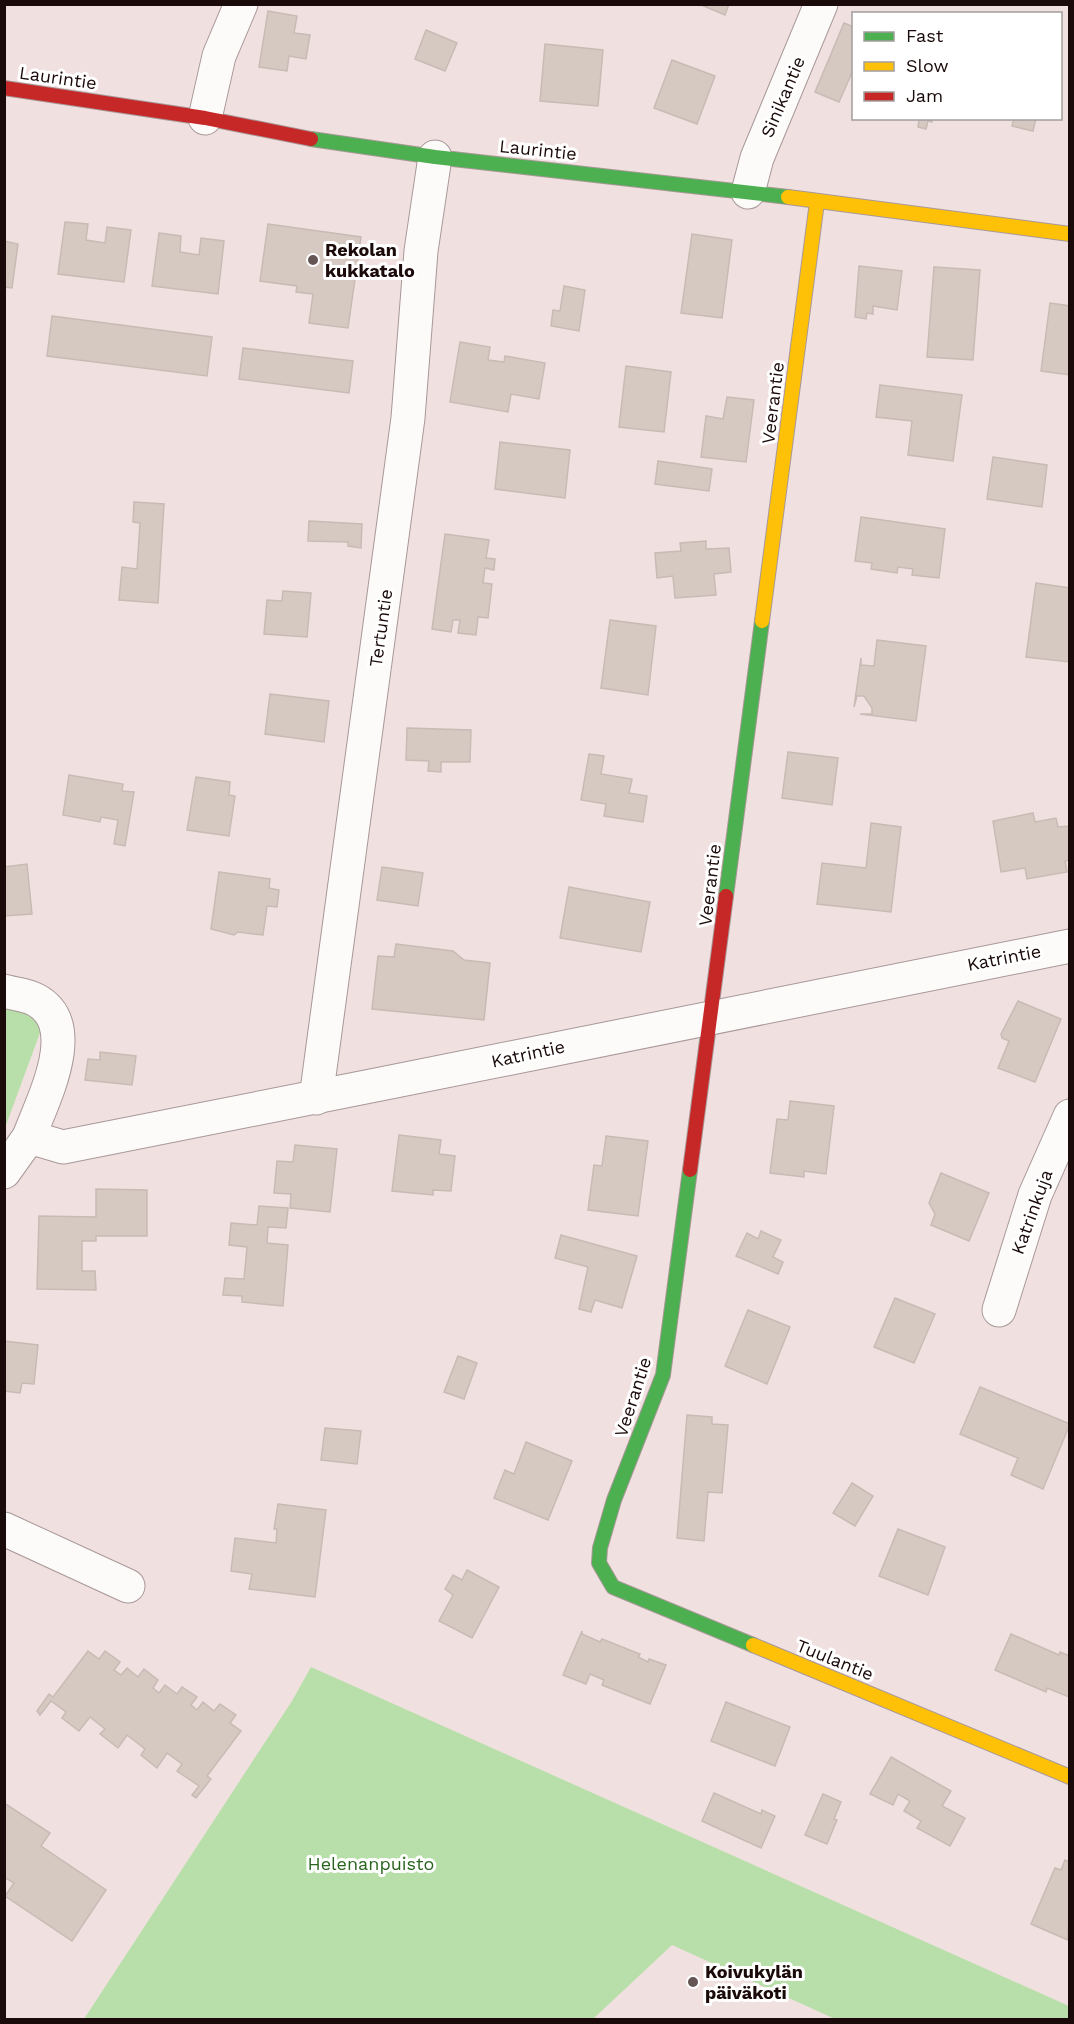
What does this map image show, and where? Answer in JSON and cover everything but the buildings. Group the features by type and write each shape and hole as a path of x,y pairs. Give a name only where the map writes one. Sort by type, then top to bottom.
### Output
{"street":[{"path":"205,118 219,56 241,4"},
{"name":"Sinikantie","path":"748,192 757,158 821,4"},
{"name":"Laurintie","path":"4,88 205,118 274,134 435,157 748,192 1070,234"},
{"name":"Tertuntie","path":"316,1098 408,418 421,251 435,157"},
{"name":"Veerantie","path":"599,1563 603,1533 663,1375 817,202"},
{"name":"Katrintie","path":"29,1137 63,1147 316,1098 712,1015 1070,946"},
{"path":"4,991 36,1000 50,1012 58,1026 59,1051 29,1137 4,1172"},
{"name":"Katrinkuja","path":"999,1310 1035,1195 1070,1116"},
{"path":"4,1528 128,1586"},
{"name":"Tuulantie","path":"599,1563 605,1578 613,1587 1070,1777"}],"green space":[{"path":"4,983 35,991 41,1030 5,1128"},
{"name":"Helenanpuisto","path":"311,1667 1069,2006 1069,2019 835,2019 672,1945 593,2019 84,2019 292,1701"}],"traffic: fast":[{"path":"311,139 435,157 788,197"},
{"path":"726,896 762,621"},
{"path":"690,1170 663,1375 614,1500 600,1548 599,1563 613,1587 753,1645"}],"traffic: slow":[{"path":"788,197 1070,234"},
{"path":"762,621 817,202"},
{"path":"753,1645 1070,1777"}],"traffic: jam":[{"path":"4,88 205,118 311,139"},
{"path":"690,1170 726,896"}],"place":[{"name":"Rekolan kukkatalo","path":"313,260"},
{"name":"Koivukylän päiväkoti","path":"693,1982"}]}
